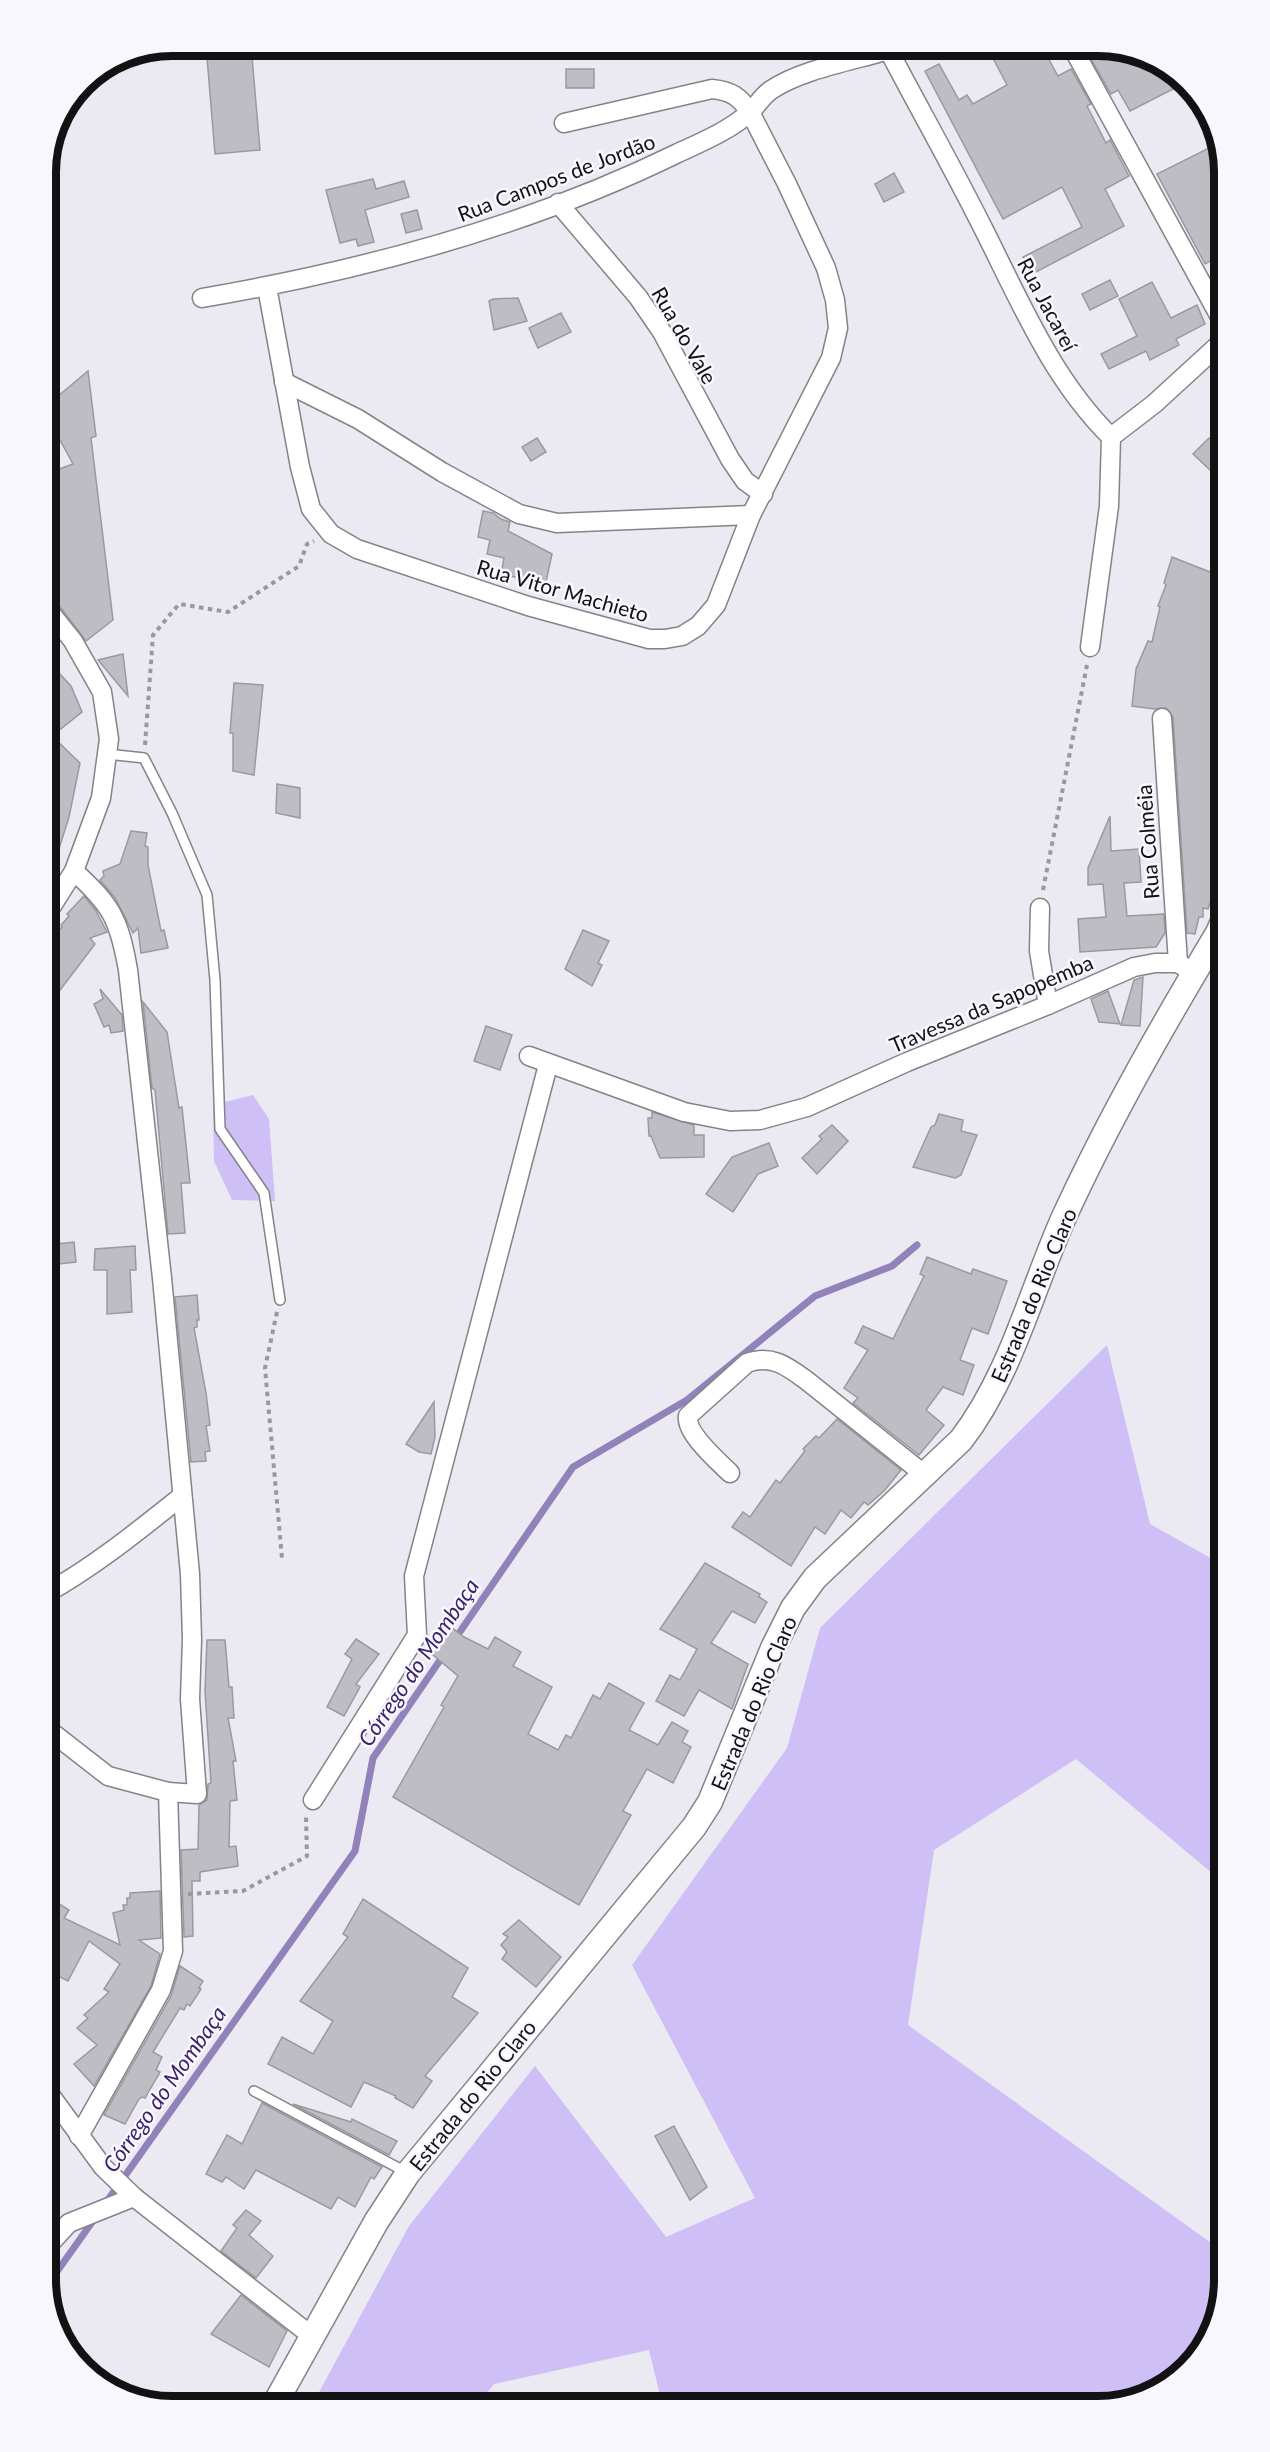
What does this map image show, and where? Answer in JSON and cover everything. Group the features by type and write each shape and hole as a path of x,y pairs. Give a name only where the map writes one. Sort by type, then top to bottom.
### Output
{"main road":[{"name":"Estrada do Rio Claro","path":"279,2396 376,2222 408,2173 694,1827 710,1802 724,1772 773,1648 793,1608 814,1578 961,1440 989,1399 1052,1245 1087,1167 1129,1087 1186,968 1214,937"}],"street":[{"name":"Rua Campos de Jordão","path":"202,298 267,287 457,240 558,203 678,153 738,122 771,90 797,78 870,56"},
{"name":"Rua Jacareí","path":"901,56 1038,338 1069,387 1111,437"},
{"path":"1077,56 1214,306"},
{"name":"Rua Vitor Machieto","path":"267,287 300,467 311,509 331,534 357,549 528,606 649,639 682,636 698,626 716,605 751,515 831,358 837,328 835,300 826,268 787,184 750,112 743,101 728,91 712,89 564,123"},
{"name":"Rua do Vale","path":"558,203 609,261 662,332 730,459 745,481 763,494"},
{"path":"1090,647 1109,506 1111,437 1154,404 1214,349"},
{"path":"284,382 358,419 442,472 519,514 557,523 751,515"},
{"path":"56,620 73,641 102,692 109,739 101,798 74,871 56,898"},
{"name":"Rua Colméia","path":"1162,718 1186,968"},
{"path":"56,1736 108,1776 168,1792 197,1794 190,1699 192,1639 190,1574 164,1299 126,959 122,937 112,912 95,890 74,871"},
{"path":"1040,908 1039,951 1048,1005"},
{"name":"Travessa da Sapopemba","path":"529,1056 548,1065 684,1112 730,1121 760,1120 807,1107 1134,967 1155,963 1186,968"},
{"path":"313,1800 417,1635 414,1576 548,1065"},
{"path":"730,1473 691,1432 687,1422 688,1416 747,1363 758,1359 769,1359 787,1366 806,1380 925,1475"},
{"path":"56,1588 114,1549 182,1496"},
{"path":"79,2136 161,1990 173,1952 168,1792"},
{"path":"56,2104 103,2167 134,2197 313,2337"},
{"path":"56,2237 69,2223 134,2197"}],"lane":[{"path":"107,754 144,758 172,813 207,895 215,981 220,1129 264,1192 280,1299"},
{"path":"254,2091 408,2173"}],"path":[{"path":"144,758 153,635 179,604 228,612 299,566 308,544 331,534"},
{"path":"1040,908 1090,647"},
{"path":"280,1299 265,1368 282,1558"},
{"path":"172,1895 243,1891 307,1856 305,1817 313,1800"}],"shaded area":[{"path":"253,1095 269,1119 275,1201 232,1200 214,1161 213,1105"},
{"path":"1107,1345 1150,1524 1214,1560 1214,1875 1076,1759 934,1850 908,2025 1214,2245 1214,2296 1203,2332 1195,2345 1175,2368 1157,2381 1129,2393 1106,2396 660,2396 649,2350 494,2384 485,2396 317,2396 409,2226 535,2066 666,2237 755,2198 632,1965 787,1748 820,1628"}],"building":[{"path":"207,56 252,56 260,150 215,154"},
{"path":"992,56 1047,56 1058,76 1071,69 1091,104 1087,106 1106,143 1110,140 1129,176 1105,189 1124,226 1032,274 1023,257 1082,227 1062,187 1003,219 925,71 939,64 959,100 967,95 973,104 1007,85"},
{"path":"1106,56 1136,62 1150,67 1178,87 1130,111 1118,90 1111,94 1091,59"},
{"path":"566,69 594,69 594,88 566,88"},
{"path":"1212,147 1214,156 1214,259 1205,264 1157,174"},
{"path":"894,173 904,192 884,202 875,184"},
{"path":"373,179 376,189 404,181 409,197 365,210 374,242 358,246 356,239 340,243 326,190"},
{"path":"417,210 422,229 406,233 401,214"},
{"path":"1110,280 1118,296 1090,310 1082,294"},
{"path":"1152,282 1171,318 1197,305 1205,324 1176,339 1179,345 1150,360 1146,351 1109,369 1101,354 1137,336 1119,299"},
{"path":"518,298 527,321 494,330 489,301"},
{"path":"561,313 571,332 538,348 529,328"},
{"path":"88,371 96,436 91,438 113,620 86,641 56,602 56,470 73,464 56,433 56,398"},
{"path":"537,438 546,452 531,461 522,447"},
{"path":"1209,438 1214,443 1214,474 1193,454"},
{"path":"483,511 493,513 510,522 508,531 552,554 546,582 501,575 504,558 487,554 490,540 478,537"},
{"path":"1172,557 1210,572 1214,565 1214,800 1211,800 1214,891 1208,909 1203,908 1203,917 1199,917 1195,934 1187,933 1173,717 1166,708 1132,706 1136,669 1148,641 1152,642 1160,607 1158,606 1166,585 1164,583"},
{"path":"123,654 128,696 98,660"},
{"path":"56,670 71,686 82,712 56,733"},
{"path":"234,683 263,685 254,775 233,771 233,733 230,733"},
{"path":"56,740 80,763 69,817 56,858"},
{"path":"277,784 300,788 300,818 276,813"},
{"path":"1110,816 1111,851 1139,849 1141,882 1124,883 1127,916 1164,914 1165,933 1156,947 1080,952 1078,919 1106,917 1103,884 1088,885 1088,868"},
{"path":"131,831 147,833 145,846 148,847 148,865 161,931 164,930 168,948 141,953 138,928 133,933 115,898 100,880 104,876 103,871 120,864"},
{"path":"84,896 96,911 107,932 90,938 95,944 56,995 56,933 69,916 67,914"},
{"path":"583,930 609,941 598,963 602,965 592,986 565,969"},
{"path":"1143,977 1140,1026 1121,1025 1134,980"},
{"path":"100,989 122,1015 123,1031 111,1033 109,1025 104,1027 94,1004 103,999"},
{"path":"1108,991 1120,1024 1099,1022 1091,999"},
{"path":"143,1002 167,1032 179,1108 182,1107 190,1183 181,1183 185,1233 168,1234 155,1090 152,1088"},
{"path":"486,1026 512,1035 500,1070 474,1061"},
{"path":"652,1112 694,1125 694,1135 704,1135 704,1157 660,1158 649,1136 648,1118 652,1118"},
{"path":"939,1114 963,1120 961,1131 977,1135 961,1175 955,1178 913,1167"},
{"path":"832,1125 848,1141 817,1174 802,1158 822,1139 819,1136"},
{"path":"769,1143 778,1166 758,1174 733,1212 706,1194 732,1157"},
{"path":"74,1242 76,1262 59,1264 57,1244"},
{"path":"135,1246 136,1270 130,1270 132,1312 107,1314 107,1270 94,1270 95,1249"},
{"path":"927,1257 971,1274 973,1269 1007,1281 988,1334 972,1328 960,1360 974,1365 963,1395 943,1387 926,1410 944,1425 919,1455 853,1403 858,1398 844,1388 868,1350 855,1343 863,1326 893,1339 924,1276 920,1274"},
{"path":"197,1295 199,1320 197,1320 197,1327 194,1328 206,1393 210,1425 206,1426 210,1451 205,1452 206,1461 191,1462 175,1297"},
{"path":"434,1402 435,1437 431,1454 419,1452 406,1444"},
{"path":"837,1419 901,1470 884,1491 868,1505 864,1502 851,1518 841,1510 825,1534 815,1527 791,1566 732,1527 743,1512 750,1517 776,1480 780,1483 805,1451 803,1449 816,1436 819,1438"},
{"path":"705,1563 760,1594 759,1597 767,1602 755,1623 732,1611 711,1643 748,1664 732,1709 699,1690 684,1716 656,1701 670,1675 680,1680 697,1649 660,1629"},
{"path":"450,1626 464,1637 488,1649 495,1637 521,1652 513,1666 552,1687 528,1734 558,1750 566,1735 571,1738 593,1695 600,1699 609,1683 644,1703 629,1730 658,1745 672,1722 688,1731 682,1742 691,1747 673,1783 647,1769 623,1811 631,1815 579,1905 393,1797 444,1707 441,1705 458,1676 427,1650"},
{"path":"356,1639 379,1654 356,1684 360,1687 344,1716 327,1707 352,1659 345,1654"},
{"path":"207,1640 225,1640 229,1687 232,1687 234,1718 228,1718 236,1761 233,1761 237,1800 230,1801 229,1847 236,1846 238,1866 200,1872 200,1881 192,1881 193,1936 184,1937 181,1850 198,1849 199,1805 207,1800 208,1784 211,1783 205,1691"},
{"path":"160,1891 161,1938 139,1940 160,1954 151,1986 94,2086 74,2064 97,2045 77,2028 88,2018 84,2015 109,1992 104,1989 120,1964 89,1941 68,1981 56,1975 56,1954 59,1949 56,1947 56,1902 69,1910 64,1918 120,1945 113,1913 124,1910 123,1905 127,1905 130,1893"},
{"path":"363,1899 468,1968 452,1997 478,2013 425,2076 432,2081 413,2108 395,2098 396,2096 364,2082 351,2107 268,2064 282,2037 313,2054 333,2021 300,2001 348,1937 343,1934"},
{"path":"519,1920 561,1957 536,1987 502,1959 507,1952 501,1945 508,1937 503,1934"},
{"path":"180,1966 203,1981 199,1988 201,1989 190,2006 187,2004 184,2010 180,2008 153,2052 162,2057 156,2070 160,2072 145,2098 139,2099 125,2124 104,2115 171,1996"},
{"path":"262,2103 382,2167 374,2179 371,2177 355,2207 338,2197 331,2209 256,2170 244,2189 226,2177 222,2182 206,2174 227,2135 242,2144"},
{"path":"293,2104 351,2122 352,2119 397,2141 389,2155"},
{"path":"674,2126 707,2187 690,2200 655,2136"},
{"path":"246,2210 261,2221 249,2235 273,2256 256,2278 221,2251 237,2228 233,2225"},
{"path":"241,2295 287,2331 269,2367 211,2334"}],"waterway":[{"name":"Córrego do Mombaça","path":"455,1639 573,1467 687,1400 815,1296 892,1266 917,1245"},
{"name":"Córrego do Mombaça","path":"105,2204 355,1851 373,1758 445,1653"},
{"name":"Córrego do Mombaça","path":"56,2273 95,2218"}]}
